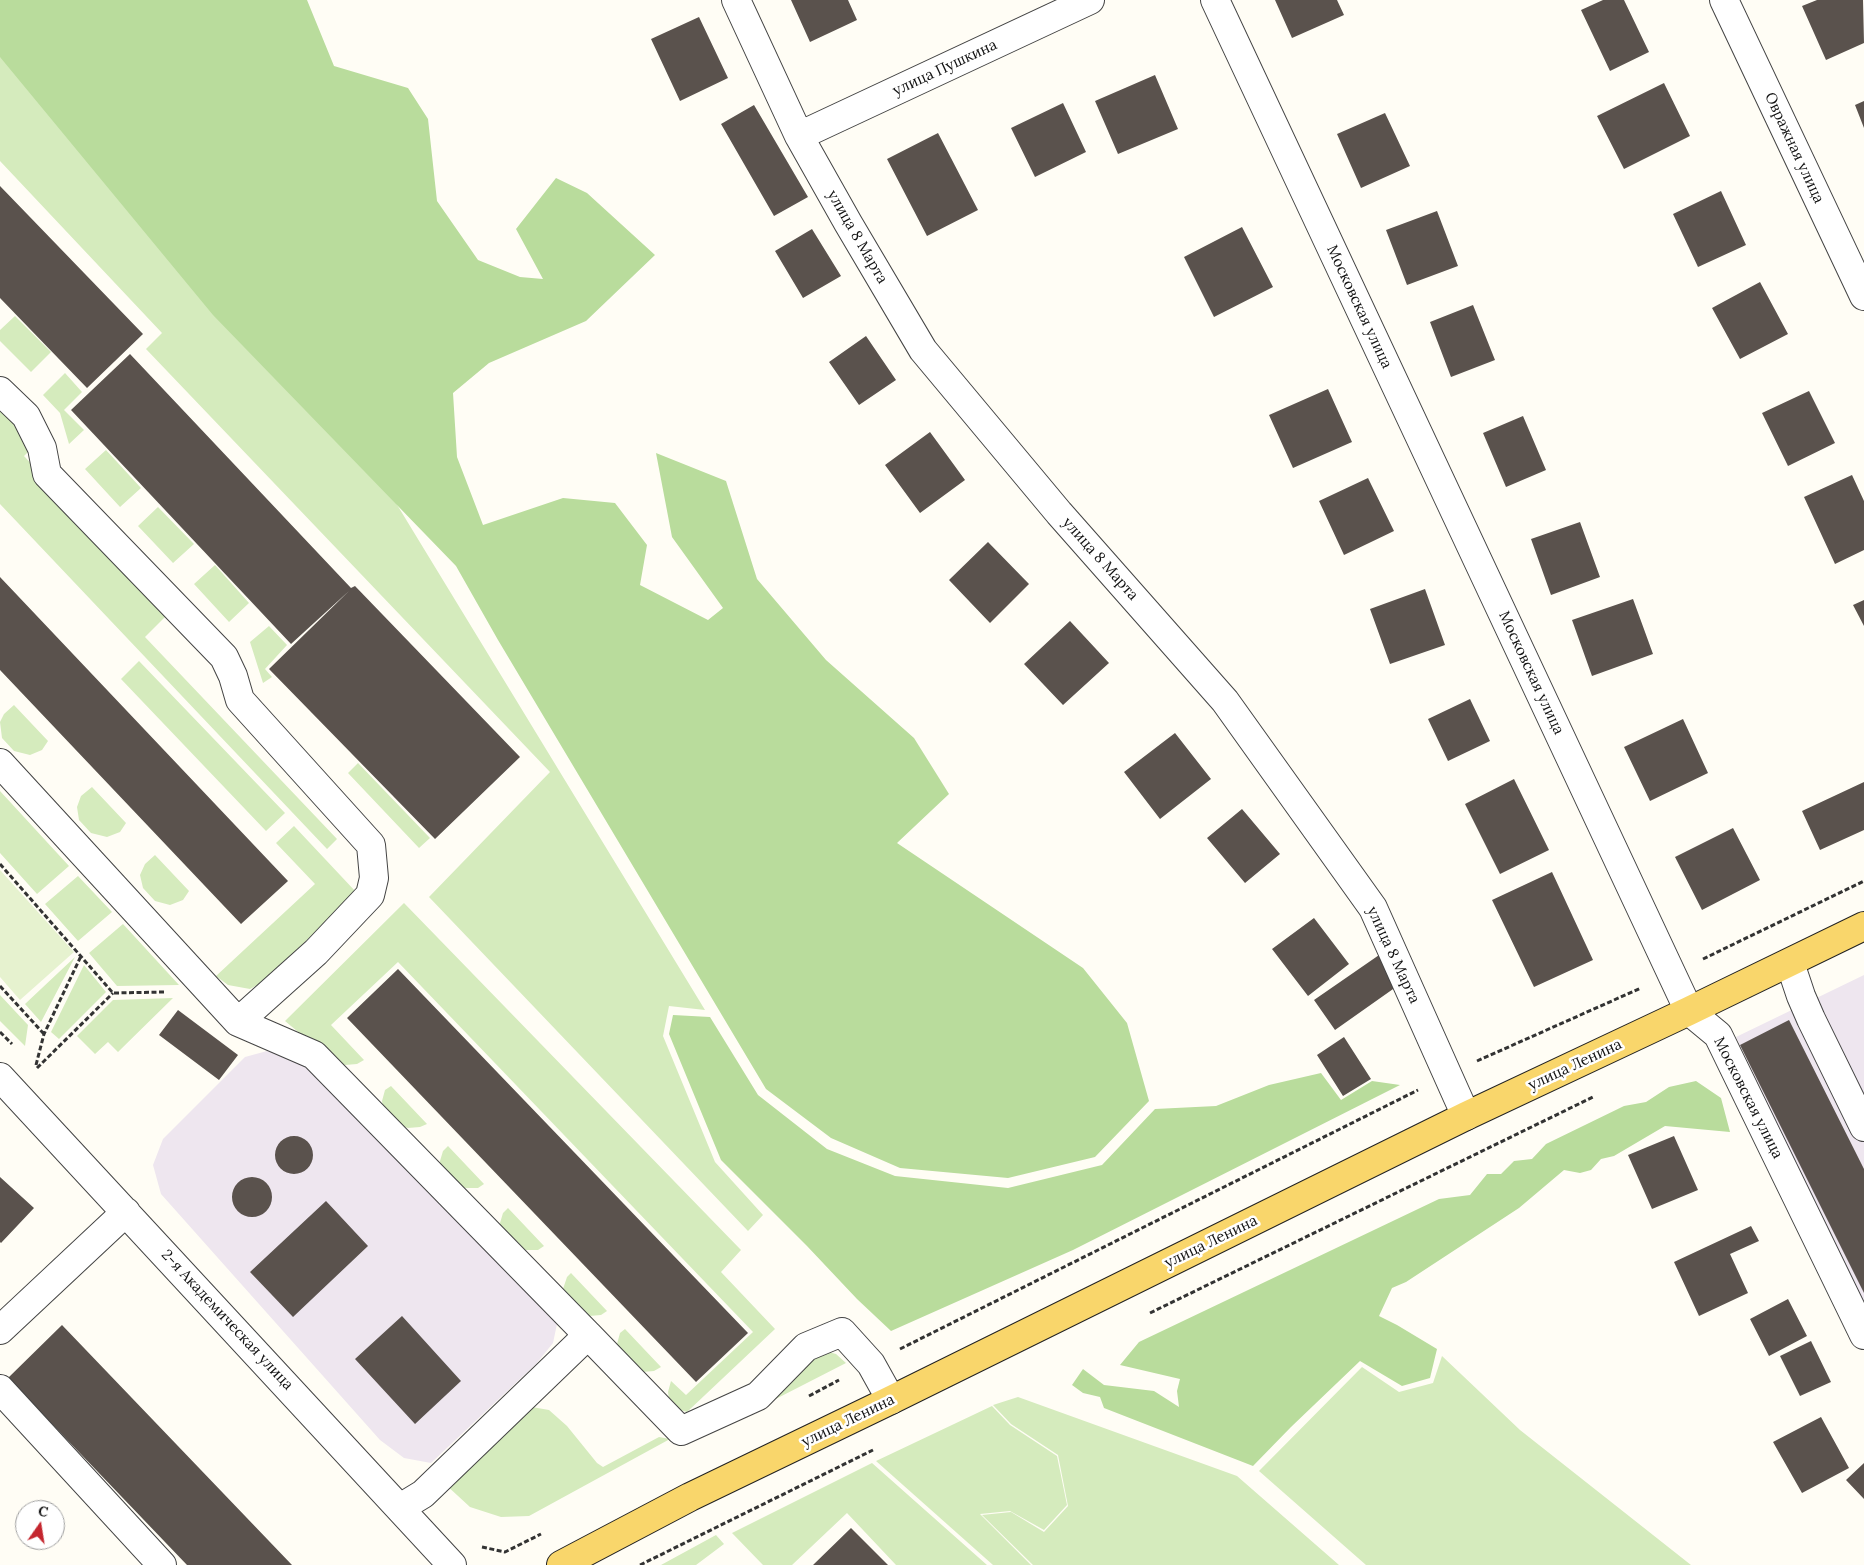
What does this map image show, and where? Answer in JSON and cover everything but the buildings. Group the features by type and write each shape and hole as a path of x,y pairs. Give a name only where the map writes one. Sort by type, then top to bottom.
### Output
{"main road":[{"name":"улица Ленина","path":"561,1565 690,1498 1466,1116 1790,963 1864,926"}],"street":[{"name":"улица 8 Марта","path":"736,0 799,136 923,350 1059,513 1225,701 1373,908 1466,1116"},
{"name":"улица Пушкина","path":"799,136 1090,0"},
{"name":"Московская улица","path":"1215,0 1689,1011 1718,1035 1864,1335"},
{"name":"Овражная улица","path":"1724,0 1864,296"},
{"path":"0,391 26,416 42,448 47,474 224,657 233,676 240,700 371,845 374,878 370,895 316,952 238,1022"},
{"path":"0,763 238,1022 314,1055 681,1431 758,1396 806,1347 842,1332 870,1364 892,1400"},
{"path":"1790,963 1811,1020 1862,1116"},
{"name":"2-я Академическая улица","path":"0,1077 452,1565"},
{"path":"0,1330 126,1212"},
{"path":"400,1508 423,1494 588,1335"},
{"path":"0,1388 162,1565"}],"path":[{"path":"0,864 113,993"},
{"path":"801,1400 1447,1075 1672,974 1864,880"},
{"path":"81,956 44,1034 35,1069 113,993 166,992"},
{"path":"0,986 44,1034"},
{"path":"1141,1317 1602,1092"},
{"path":"640,1565 877,1447"},
{"path":"533,1539 550,1530"}],"shaded area":[{"path":"1864,975 1864,1305 1736,1037"},
{"path":"267,1051 293,1057 332,1089 557,1324 553,1343 536,1364 431,1463 404,1458 380,1440 161,1194 153,1165 163,1139 245,1057"}],"green space":[{"path":"0,0 307,0 334,66 408,88 428,119 437,201 478,260 520,277 543,279 516,229 556,178 587,193 655,255 586,321 489,363 453,393 457,457 483,525 563,498 615,503 647,545 640,585 708,620 723,608 672,537 656,453 726,481 757,579 826,660 914,738 949,794 897,843 1083,968 1127,1023 1149,1101 1095,1157 1008,1178 900,1168 831,1138 766,1089 498,640 456,566 213,315 0,57"},
{"path":"0,5 346,421 705,1010 669,1006 663,1036 715,1162 763,1215 748,1231 429,897 550,772 146,349 162,333 0,161"},
{"path":"15,316 51,352 31,372 0,341 0,330"},
{"path":"65,373 82,392 64,410 84,430 69,444 60,413 43,395"},
{"path":"0,403 38,442 24,456 170,612 145,637 337,839 327,849 0,504"},
{"path":"106,450 141,488 120,507 85,469"},
{"path":"158,507 194,544 173,563 138,526"},
{"path":"215,565 249,603 229,622 194,584"},
{"path":"269,626 287,645 265,669 272,677 263,683 250,642"},
{"path":"139,661 285,813 266,831 121,679"},
{"path":"14,705 48,741 42,750 30,755 14,751 2,738 0,722 4,714"},
{"path":"358,763 430,838 419,848 348,773"},
{"path":"92,787 126,823 120,832 107,837 91,833 79,820 77,807 81,796"},
{"path":"0,791 69,866 37,894 0,853"},
{"path":"294,826 356,892 266,980 250,989 228,985 216,976 315,884 276,843"},
{"path":"155,855 189,891 183,900 170,905 155,901 143,888 140,875 145,864"},
{"path":"0,870 74,952 20,1000 0,977"},
{"path":"78,876 112,912 78,941 45,904"},
{"path":"404,903 741,1250 721,1272 775,1329 687,1412 677,1409 669,1399 668,1392 671,1381 686,1395 753,1332 398,962 331,1025 364,1060 357,1064 345,1065 333,1061 285,1021"},
{"path":"123,924 179,985 117,986 89,953"},
{"path":"75,957 41,1022 25,1004"},
{"path":"84,965 106,992 59,1039 51,1032"},
{"path":"0,995 28,1025 25,1046 0,1021"},
{"path":"173,998 118,1052 108,1042 95,1054 77,1036 113,1000"},
{"path":"673,1015 710,1017 758,1095 827,1149 895,1176 1008,1188 1102,1165 1155,1109 1216,1106 1269,1085 1321,1073 1341,1100 1372,1081 1400,1085 1073,1250 891,1331 857,1299 721,1160 669,1034"},
{"path":"1696,1081 1721,1098 1730,1132 1665,1126 1614,1156 1601,1159 1591,1170 1580,1173 1564,1170 1519,1208 1406,1282 1392,1288 1379,1316 1437,1349 1430,1378 1402,1386 1360,1361 1253,1466 1104,1408 1100,1397 1083,1393 1072,1385 1083,1369 1104,1385 1154,1391 1179,1407 1177,1391 1180,1379 1120,1365 1139,1342 1439,1199 1470,1195 1487,1174 1501,1174 1514,1161 1532,1159 1546,1144 1624,1106 1646,1102 1669,1087"},
{"path":"391,1086 427,1124 408,1128 396,1124 384,1112 382,1101 385,1090"},
{"path":"448,1146 484,1184 478,1188 453,1185 441,1172 440,1161 443,1151"},
{"path":"508,1208 544,1246 538,1250 513,1247 501,1234 500,1223 503,1213"},
{"path":"571,1273 607,1311 601,1315 589,1316 576,1312 565,1299 563,1289 567,1277"},
{"path":"625,1329 661,1367 654,1371 642,1372 618,1355 617,1344 620,1333"},
{"path":"821,1350 836,1354 846,1363 764,1405"},
{"path":"1442,1356 1520,1430 1691,1565 1366,1565 1259,1471 1362,1367 1399,1392 1433,1383"},
{"path":"1018,1397 1237,1476 1339,1565 1033,1565 982,1515 1011,1512 1044,1532 1068,1506 1058,1455 1011,1424 993,1405"},
{"path":"992,1406 1010,1425 1057,1456 1067,1505 1044,1530 1010,1511 980,1514 1031,1565 993,1565 876,1461"},
{"path":"532,1407 549,1410 567,1426 597,1463 603,1467 659,1437 670,1439 529,1516 501,1517 470,1507 445,1484"},
{"path":"872,1463 987,1565 896,1565 847,1513 792,1565 763,1565 732,1533"},
{"path":"716,1535 724,1544 696,1565 661,1565"}]}
